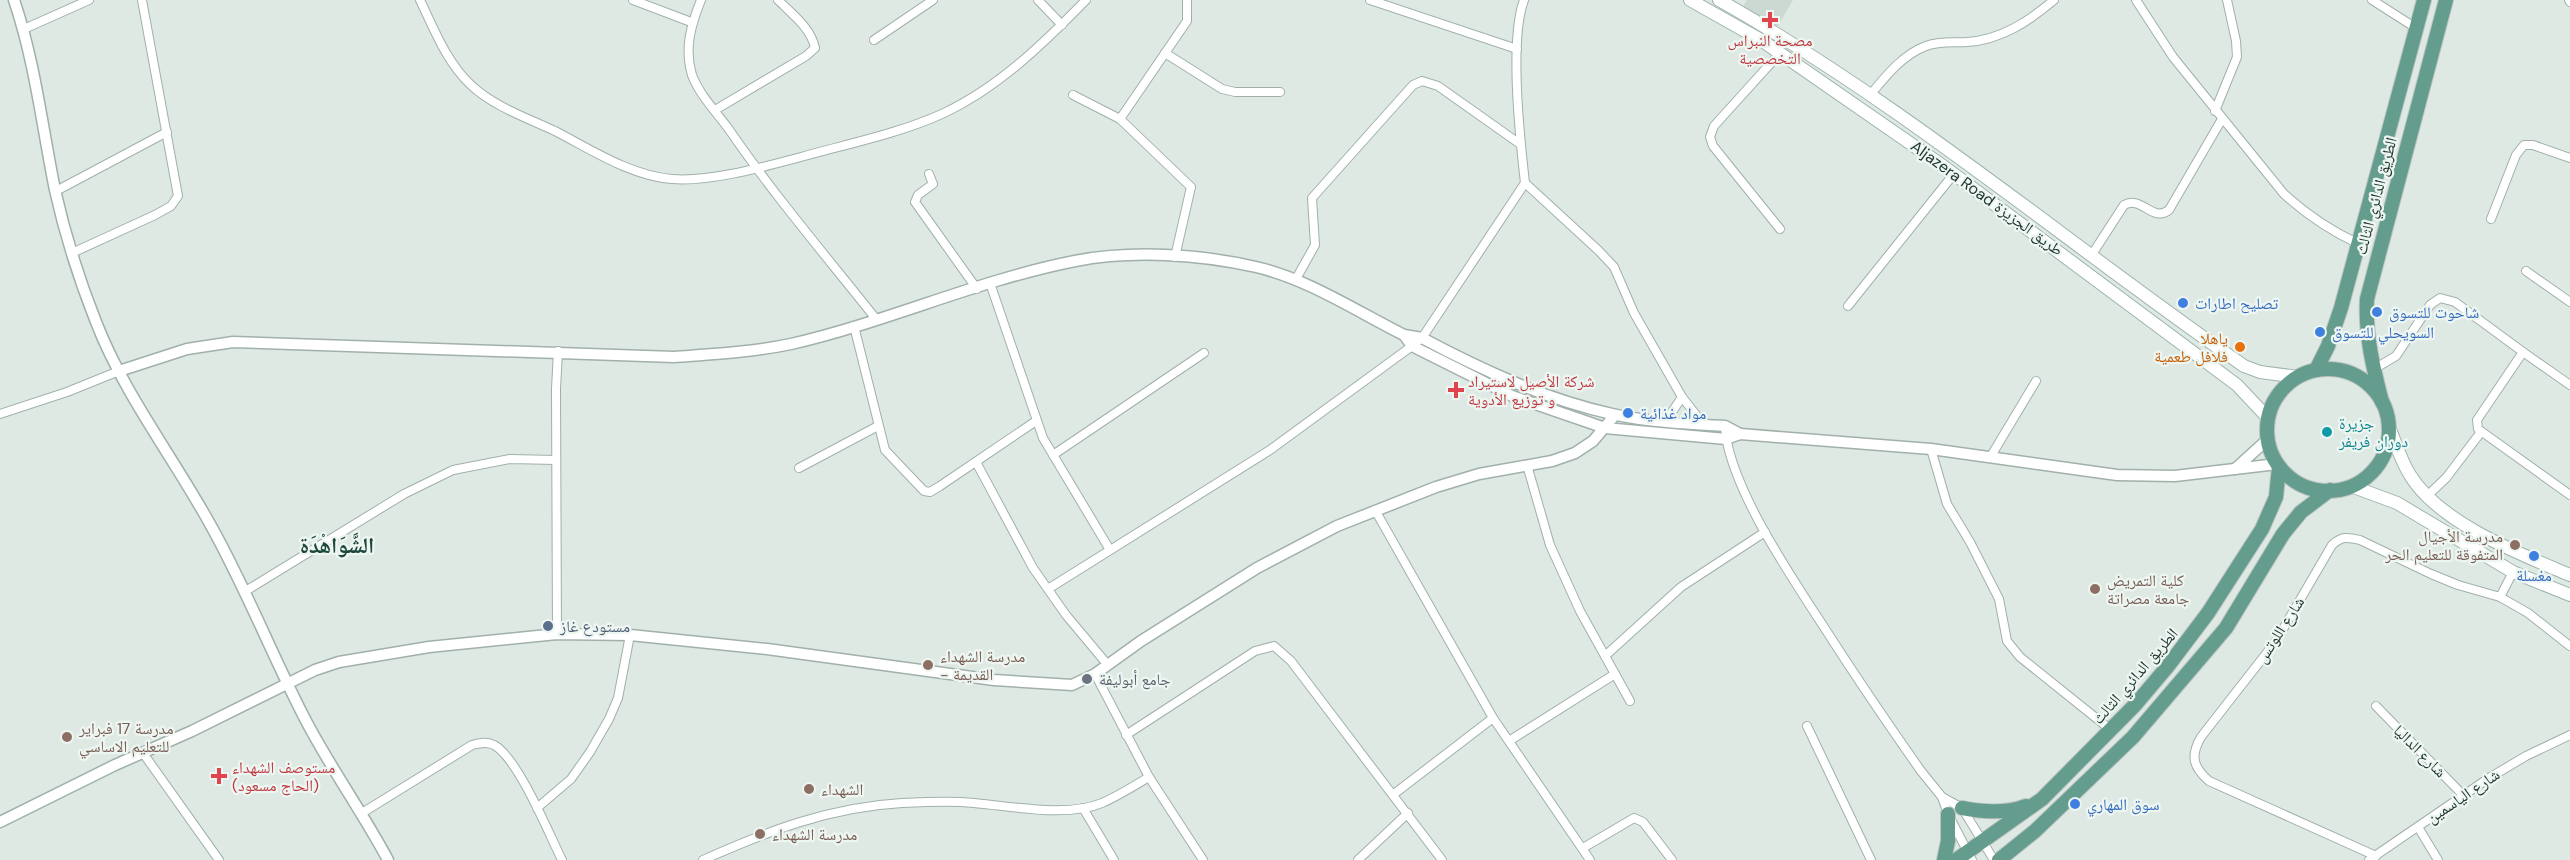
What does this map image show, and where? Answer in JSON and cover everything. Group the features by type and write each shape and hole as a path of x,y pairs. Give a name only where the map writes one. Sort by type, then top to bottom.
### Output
{"main road":[{"name":"Aljazera Road طريق الجزيزة","path":"1690,0 1780,53 2057,249 2237,385 2268,418"},
{"name":"Aljazera Road طريق الجزيزة","path":"1719,0 1761,24 1870,95 2244,366 2260,372 2298,377"},
{"name":"الطريق الدائري الثالث","path":"2316,370 2331,339 2359,244 2424,0"},
{"name":"الطريق الدائري الثالث","path":"2382,402 2365,324 2367,299 2446,0"},
{"path":"2388,424 2387,446 2377,466 2361,481 2330,490 2302,484 2278,466 2268,439 2268,418 2279,394 2298,377 2316,370 2331,369 2352,374 2370,385 2382,402 2388,424 2411,477 2427,496 2469,527 2570,575"},
{"name":"الطريق الدائري الثالث","path":"1965,857 2042,799 2111,730 2168,666 2208,613 2262,529 2276,497 2278,466"},
{"path":"2350,486 2397,503 2513,572 2570,595"},
{"path":"2000,860 2133,737 2173,693 2226,628 2283,534 2301,512 2330,490"},
{"path":"1962,808 1980,811 2011,811 2042,799"},
{"path":"1944,860 1948,841 1948,814"},
{"path":"2019,860 2024,840"}],"street":[{"path":"14,0 24,29 56,191 72,253 97,326 119,371 211,526 304,717 388,860"},
{"path":"24,29 89,0"},
{"path":"72,253 171,206 178,196 142,0"},
{"path":"420,0 449,56 473,87 502,106 630,168 663,178 700,178 756,168 875,136 943,114 975,96 1022,62 1086,0"},
{"path":"633,0 692,22"},
{"path":"701,0 692,22 688,57 693,77 756,168 876,319"},
{"path":"715,110 806,56 814,48 813,38 805,27 778,0"},
{"path":"874,40 933,0"},
{"path":"1038,0 1062,25"},
{"path":"1120,119 1187,21 1187,0"},
{"path":"1370,0 1517,49"},
{"path":"1524,0 1517,49 1520,144 1525,183 1599,250 1614,267 1634,314 1682,397 1704,425"},
{"path":"1870,95 1890,70 1912,53 1942,42 1970,42 2006,33 2036,16 2054,0"},
{"path":"2136,0 2173,57 2284,194 2300,209 2336,233 2359,244"},
{"path":"2215,111 2237,57 2227,0"},
{"path":"2372,0 2416,28"},
{"path":"1165,53 1222,89 1235,92 1280,92"},
{"path":"1780,53 1714,126 1710,138 1713,146 1780,229"},
{"path":"1296,279 1315,245 1312,198 1413,85 1422,81 1438,86 1520,144"},
{"path":"1072,95 1120,119 1191,187 1175,257"},
{"path":"2091,256 2124,205 2129,202 2138,203 2156,214 2163,214 2169,210 2222,119"},
{"path":"56,191 166,132"},
{"path":"2491,219 2516,155 2524,146 2533,144 2570,159"},
{"path":"929,174 933,184 918,195 915,202 977,289"},
{"path":"1848,306 1953,175"},
{"path":"1048,589 1270,450 1422,338 1525,183"},
{"path":"0,414 67,393 119,371 187,349 233,342 341,347 558,351 674,357 719,354 792,344 990,284 1077,261 1141,256 1221,260 1256,267 1296,279 1404,336 1422,338 1531,389 1615,415 1725,426 1740,434 1931,449 2118,475 2175,476 2278,466"},
{"path":"2526,271 2570,302"},
{"path":"990,284 1036,421 1053,455 1110,550"},
{"path":"2374,369 2396,356 2430,305 2440,298 2455,302 2570,385"},
{"path":"854,326 885,450 924,491 930,492 940,486 1036,421"},
{"path":"1404,336 1412,346 1512,396 1605,428 1726,439 1740,434"},
{"path":"556,634 558,351"},
{"path":"2523,352 2476,420 2475,425 2481,432 2570,495"},
{"path":"1053,455 1204,353"},
{"path":"1991,456 2036,381"},
{"path":"1666,421 1682,397"},
{"path":"0,822 315,670 377,654 556,634 630,635 767,649 994,680 1072,685 1095,674 1257,568 1337,526 1458,481 1575,453 1593,441 1615,415"},
{"path":"800,468 878,426"},
{"path":"1725,426 1731,462 1766,532 1803,594 1893,732 1942,797 1965,857"},
{"path":"2427,496 2446,478 2481,432"},
{"path":"2235,469 2268,439"},
{"path":"1931,449 1947,504 1970,542 1999,599 2007,641 2020,657 2111,730"},
{"path":"244,592 404,494 453,470 510,459 556,460"},
{"path":"976,462 1033,568 1107,664"},
{"path":"1527,465 1550,545 1580,611 1630,700"},
{"path":"1376,510 1493,718 1584,848 1590,860"},
{"path":"1605,656 1681,587 1766,532"},
{"name":"شارع اللوتس","path":"2373,858 2209,781 2194,764 2194,748 2276,641 2324,557 2340,538 2360,540 2458,585 2500,597 2528,613 2570,646"},
{"path":"2500,597 2513,572"},
{"path":"537,808 571,779 609,719 618,698 630,635"},
{"path":"1126,735 1255,651 1274,646 1291,661 1442,860"},
{"path":"1095,674 1149,777 1203,860"},
{"path":"1509,741 1615,674"},
{"name":"شارع الداليا","path":"2376,706 2463,795"},
{"path":"1394,794 1493,718"},
{"path":"1808,726 1871,860"},
{"name":"شارع الياسمين","path":"2373,858 2463,795 2526,756 2566,741 2570,735"},
{"path":"362,813 479,743 496,746 510,760 537,808 562,860"},
{"path":"143,753 219,860"},
{"path":"703,860 713,858 812,817 840,809 902,802 961,802 1038,810 1083,807 1101,804 1149,777"},
{"path":"1942,797 1962,808 1994,860"},
{"path":"1083,807 1114,860"},
{"path":"1358,860 1408,813"},
{"path":"1584,848 1634,818 1643,822 1672,860"},
{"path":"2418,827 2438,860"}],"shaded area":[{"name":"مصحة النبراس التخصصية","path":"1747,0 1793,0 1776,29 1741,10"}],"place":[{"name":"مصحة النبراس التخصصية","path":"1770,20"},
{"name":"تصليح اطارات","path":"2183,303"},
{"name":"شاحوت للتسوق","path":"2377,312"},
{"name":"السويحلي للتسوق","path":"2320,332"},
{"name":"ياهلا فلافل طعمية","path":"2240,347"},
{"name":"شركة الأصيل لاستيراد و توزيع الأدوية","path":"1456,390"},
{"name":"مواد غذائية","path":"1628,413"},
{"name":"جزيرة دوران فريفر","path":"2327,432"},
{"name":"مدرسة الأجيال المتفوقة للتعليم الحر","path":"2515,545"},
{"name":"مغسلة","path":"2534,556"},
{"name":"كلية التمريض جامعة مصراتة","path":"2095,589"},
{"name":"مستودع غاز","path":"548,626"},
{"name":"مدرسة الشهداء - القديمة","path":"928,665"},
{"name":"جامع أبوليفة","path":"1087,679"},
{"name":"مدرسة 17 فبراير للتعليم الاساسي","path":"67,737"},
{"name":"مستوصف الشهداء (الحاج مسعود)","path":"219,776"},
{"name":"الشهداء","path":"809,789"},
{"name":"سوق المهاري","path":"2075,804"},
{"name":"مدرسة الشهداء","path":"760,834"}],"district":[{"name":"الشَّوَاهْدَة","path":"337,545"}]}
